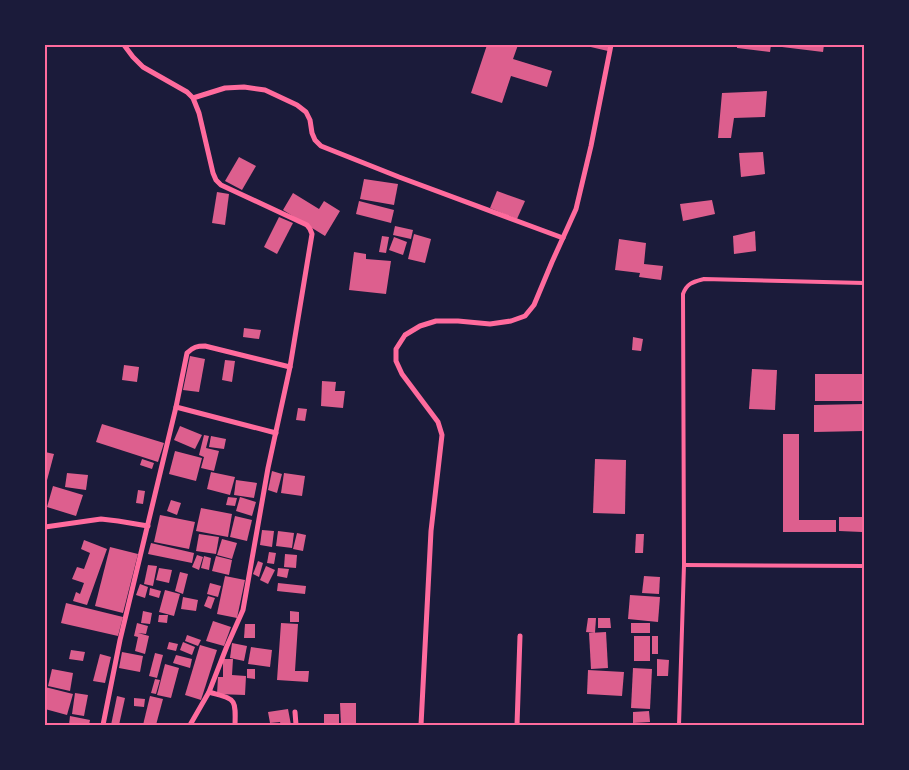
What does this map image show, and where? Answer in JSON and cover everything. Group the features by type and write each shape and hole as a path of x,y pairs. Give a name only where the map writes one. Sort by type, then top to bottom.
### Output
{"street":[{"path":"124,45 143,67 193,98 199,112 216,180 307,225 312,234 290,367 268,468 243,610 226,646 209,692 190,725"},
{"path":"420,725 431,531 442,436 438,422 402,374 396,361 396,349 405,335 420,326 436,320 490,324 511,321 525,316 534,306 576,209 591,146 611,45"},
{"path":"193,98 225,88 244,87 265,90 298,105 306,112 315,140 321,146 398,177 564,238"},
{"path":"103,725 120,640 176,407 187,353 197,346 205,346 290,367"},
{"path":"176,407 276,433"},
{"path":"45,528 101,520 148,526"},
{"path":"517,725 520,636"},
{"path":"209,692 230,698 234,702 235,725"},
{"path":"295,712 296,725"}],"lane":[{"path":"679,725 684,565 683,294 686,287 694,281 704,279 864,283"},
{"path":"684,565 864,566"}],"building":[{"path":"487,45 518,45 513,59 552,71 547,87 511,76 502,103 471,93"},
{"path":"582,45 609,45 608,51"},
{"path":"737,45 771,45 770,52 737,48"},
{"path":"782,45 824,45 823,52 782,47"},
{"path":"767,91 765,117 734,118 731,138 718,138 722,93"},
{"path":"763,152 765,174 741,177 739,153"},
{"path":"239,157 256,166 242,190 225,181"},
{"path":"364,179 398,184 394,205 360,199"},
{"path":"497,191 525,201 517,219 490,208"},
{"path":"217,192 229,194 225,225 212,223"},
{"path":"293,193 319,209 324,201 340,211 325,236 283,210"},
{"path":"712,200 715,214 683,221 680,204"},
{"path":"359,201 394,210 391,223 356,214"},
{"path":"279,217 293,223 277,254 264,247"},
{"path":"395,226 413,230 411,239 393,235"},
{"path":"755,231 756,251 734,254 733,236"},
{"path":"414,234 431,239 425,263 408,259"},
{"path":"382,236 389,237 386,253 379,252"},
{"path":"394,237 407,242 403,255 389,250"},
{"path":"619,239 646,243 644,264 663,266 661,280 639,277 640,273 615,270"},
{"path":"354,252 366,254 366,259 391,261 386,294 349,290"},
{"path":"244,328 261,330 259,339 243,337"},
{"path":"633,337 643,339 641,351 632,350"},
{"path":"190,356 205,359 199,392 183,390"},
{"path":"225,360 235,361 232,382 222,380"},
{"path":"124,365 139,367 137,382 122,380"},
{"path":"752,369 777,370 775,410 749,409"},
{"path":"815,374 864,374 864,401 815,401"},
{"path":"322,381 336,382 335,391 345,391 343,408 321,406"},
{"path":"864,404 864,431 814,432 814,405"},
{"path":"298,408 307,409 305,421 296,420"},
{"path":"102,424 164,443 158,462 96,442"},
{"path":"180,426 202,435 195,449 174,440"},
{"path":"783,434 799,434 799,520 836,520 836,532 783,532"},
{"path":"204,435 209,436 206,448 219,451 214,471 201,468 204,457 199,455"},
{"path":"211,436 226,439 224,449 209,447"},
{"path":"175,451 202,458 196,481 169,474"},
{"path":"45,452 54,454 46,484 45,484"},
{"path":"142,459 154,463 152,469 140,465"},
{"path":"595,459 626,460 625,514 593,513"},
{"path":"272,471 282,474 277,493 268,490"},
{"path":"211,472 235,477 230,495 207,489"},
{"path":"67,473 88,475 86,490 65,487"},
{"path":"284,473 305,476 302,496 281,493"},
{"path":"236,480 257,483 254,498 234,495"},
{"path":"53,486 83,495 76,516 47,507"},
{"path":"138,490 145,491 143,504 136,503"},
{"path":"228,497 237,498 235,506 226,505"},
{"path":"240,497 256,502 252,516 236,511"},
{"path":"171,500 181,503 177,515 167,511"},
{"path":"201,508 232,514 228,537 196,531"},
{"path":"160,515 195,522 189,549 154,542"},
{"path":"235,516 252,520 247,541 230,537"},
{"path":"839,517 862,517 862,532 839,531"},
{"path":"262,530 274,531 272,547 260,545"},
{"path":"278,531 294,533 292,548 276,546"},
{"path":"297,533 306,535 303,551 293,549"},
{"path":"199,534 219,537 216,554 196,551"},
{"path":"636,534 644,534 643,553 635,553"},
{"path":"222,539 237,543 232,559 217,555"},
{"path":"84,540 107,549 87,605 73,601 76,592 80,594 84,583 72,579 77,567 84,569 90,553 81,549"},
{"path":"151,543 194,553 192,563 148,554"},
{"path":"110,547 138,554 123,613 95,606"},
{"path":"269,552 276,553 274,564 267,563"},
{"path":"285,554 297,555 296,568 284,567"},
{"path":"197,555 203,557 199,570 192,567"},
{"path":"204,556 211,558 209,570 201,568"},
{"path":"216,556 232,560 229,575 212,571"},
{"path":"258,561 263,563 259,577 253,574"},
{"path":"148,565 157,566 153,586 144,584"},
{"path":"266,566 275,570 268,584 260,580"},
{"path":"159,568 172,570 169,583 156,580"},
{"path":"278,568 289,569 287,578 277,576"},
{"path":"180,572 188,574 183,594 175,591"},
{"path":"225,576 245,580 237,618 217,614"},
{"path":"644,576 660,577 659,594 642,593"},
{"path":"210,583 221,586 218,597 207,594"},
{"path":"278,583 306,586 305,594 277,591"},
{"path":"140,584 148,587 145,598 136,595"},
{"path":"150,588 161,591 159,598 149,595"},
{"path":"165,590 180,594 174,616 159,612"},
{"path":"630,595 660,597 658,622 628,619"},
{"path":"208,596 215,598 211,609 204,606"},
{"path":"183,597 198,600 196,611 181,609"},
{"path":"66,603 123,617 118,636 61,623"},
{"path":"143,611 152,613 150,624 141,623"},
{"path":"290,611 299,612 299,622 290,622"},
{"path":"159,615 168,615 167,623 158,622"},
{"path":"588,618 596,618 595,633 586,632"},
{"path":"598,618 610,618 611,628 598,628"},
{"path":"213,621 231,627 224,646 206,641"},
{"path":"137,623 148,626 146,634 138,633 149,636 145,654 135,651 138,637 134,636"},
{"path":"281,623 298,624 295,671 309,671 308,682 277,680"},
{"path":"631,623 650,623 650,633 631,633"},
{"path":"245,624 255,624 255,638 244,638"},
{"path":"606,632 608,668 591,669 589,633"},
{"path":"187,635 201,640 198,646 185,641"},
{"path":"634,636 650,636 650,661 634,661"},
{"path":"652,636 658,636 658,654 652,654"},
{"path":"169,642 178,644 176,651 167,649"},
{"path":"183,642 195,647 192,655 180,650"},
{"path":"232,643 247,646 244,661 230,658"},
{"path":"200,645 217,650 201,700 185,695"},
{"path":"251,647 272,650 270,667 248,664"},
{"path":"71,650 85,652 83,661 69,659"},
{"path":"122,652 143,656 140,672 119,668"},
{"path":"155,653 163,655 157,678 149,676"},
{"path":"100,654 111,657 105,683 93,681"},
{"path":"176,655 192,659 190,668 173,663"},
{"path":"223,659 233,659 232,675 246,676 245,695 217,694 218,677 223,677"},
{"path":"657,659 669,660 668,676 657,676"},
{"path":"165,664 179,668 171,698 157,695"},
{"path":"633,668 652,669 650,709 631,708"},
{"path":"52,669 73,673 70,691 48,686"},
{"path":"247,669 255,669 255,679 247,678"},
{"path":"588,670 624,672 622,696 587,694"},
{"path":"155,679 160,680 156,694 151,693"},
{"path":"45,687 73,694 67,715 45,709"},
{"path":"75,693 88,695 84,716 72,714"},
{"path":"117,696 125,698 119,725 111,725"},
{"path":"150,696 163,699 156,725 143,725"},
{"path":"134,698 145,699 144,707 134,706"},
{"path":"340,703 356,703 356,725 341,725"},
{"path":"288,709 291,725 281,725 280,722 270,723 268,712"},
{"path":"649,711 650,722 633,723 633,712"},
{"path":"324,714 339,714 339,724 324,724"},
{"path":"70,716 90,720 89,725 69,725"}]}
